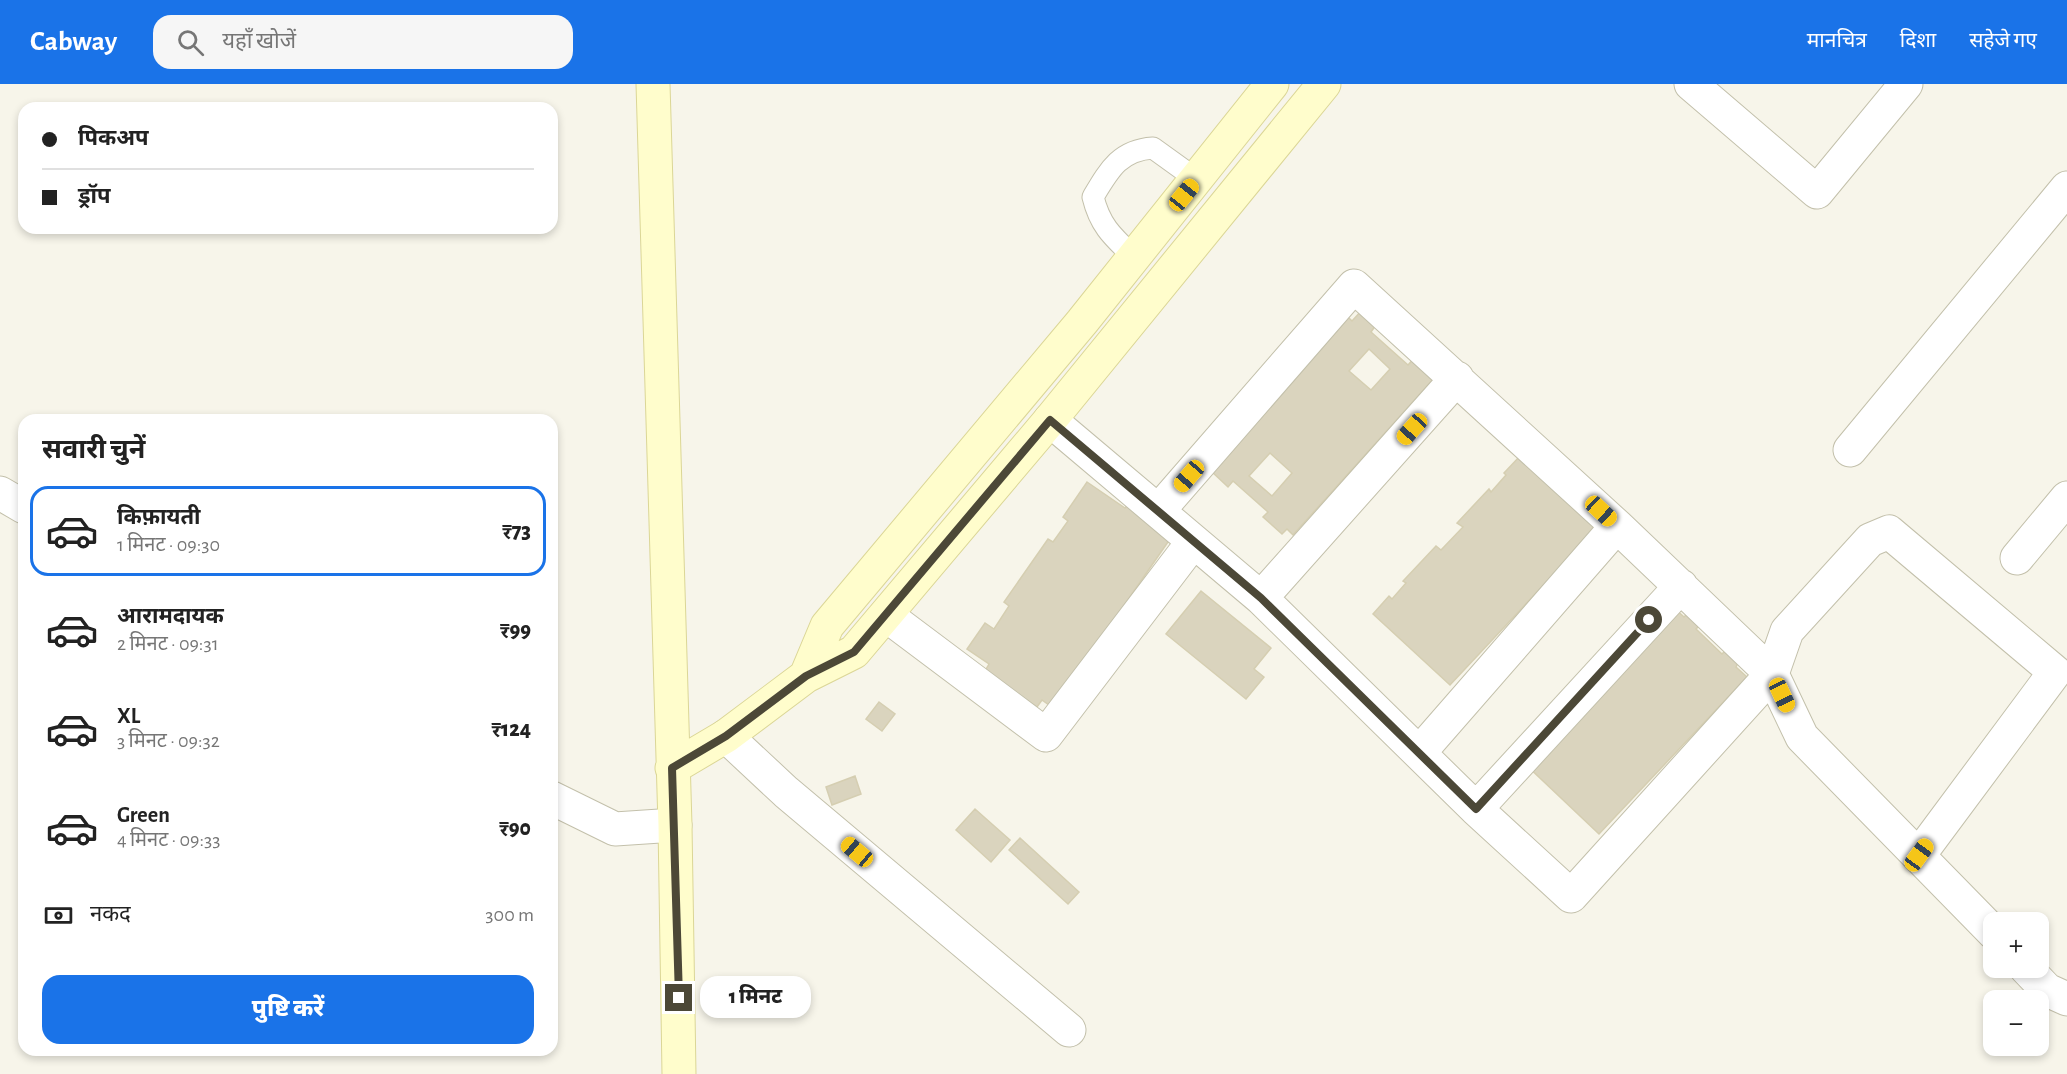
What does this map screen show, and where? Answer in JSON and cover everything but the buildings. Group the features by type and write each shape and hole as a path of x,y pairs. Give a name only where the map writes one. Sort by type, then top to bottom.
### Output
{"street":[{"path":"653,84 675,825 679,1074"},
{"path":"806,676 826,626 1082,322 1272,84"},
{"path":"672,768 726,736 806,676 854,652 1050,420 1324,84"},
{"path":"1691,84 1817,192 1906,84"},
{"path":"1850,450 2067,188"},
{"path":"1159,510 1354,286 1617,526 1772,674 1802,737 1983,922"},
{"path":"1082,322 1112,345"},
{"path":"1261,598 1457,378"},
{"path":"1050,420 1261,598 1476,809 1571,896 1772,674 1787,631 1870,540 1889,532 2061,676 1919,855"},
{"path":"0,493 18,504"},
{"path":"2017,558 2067,498"},
{"path":"1419,753 1617,526"},
{"path":"886,615 1047,735 1193,542"},
{"path":"1476,809 1681,586"},
{"path":"726,736 786,792 1070,1030"},
{"path":"558,801 615,829 675,825"},
{"path":"2036,978 2047,990 2067,999"}],"lane":[{"path":"1134,257 1112,236 1099,218 1093,197 1109,169 1134,149 1153,148 1196,179"}],"route":[{"path":"679,998 672,768 726,736 806,676 854,652 1050,420 1261,598 1476,809 1649,620"}]}
